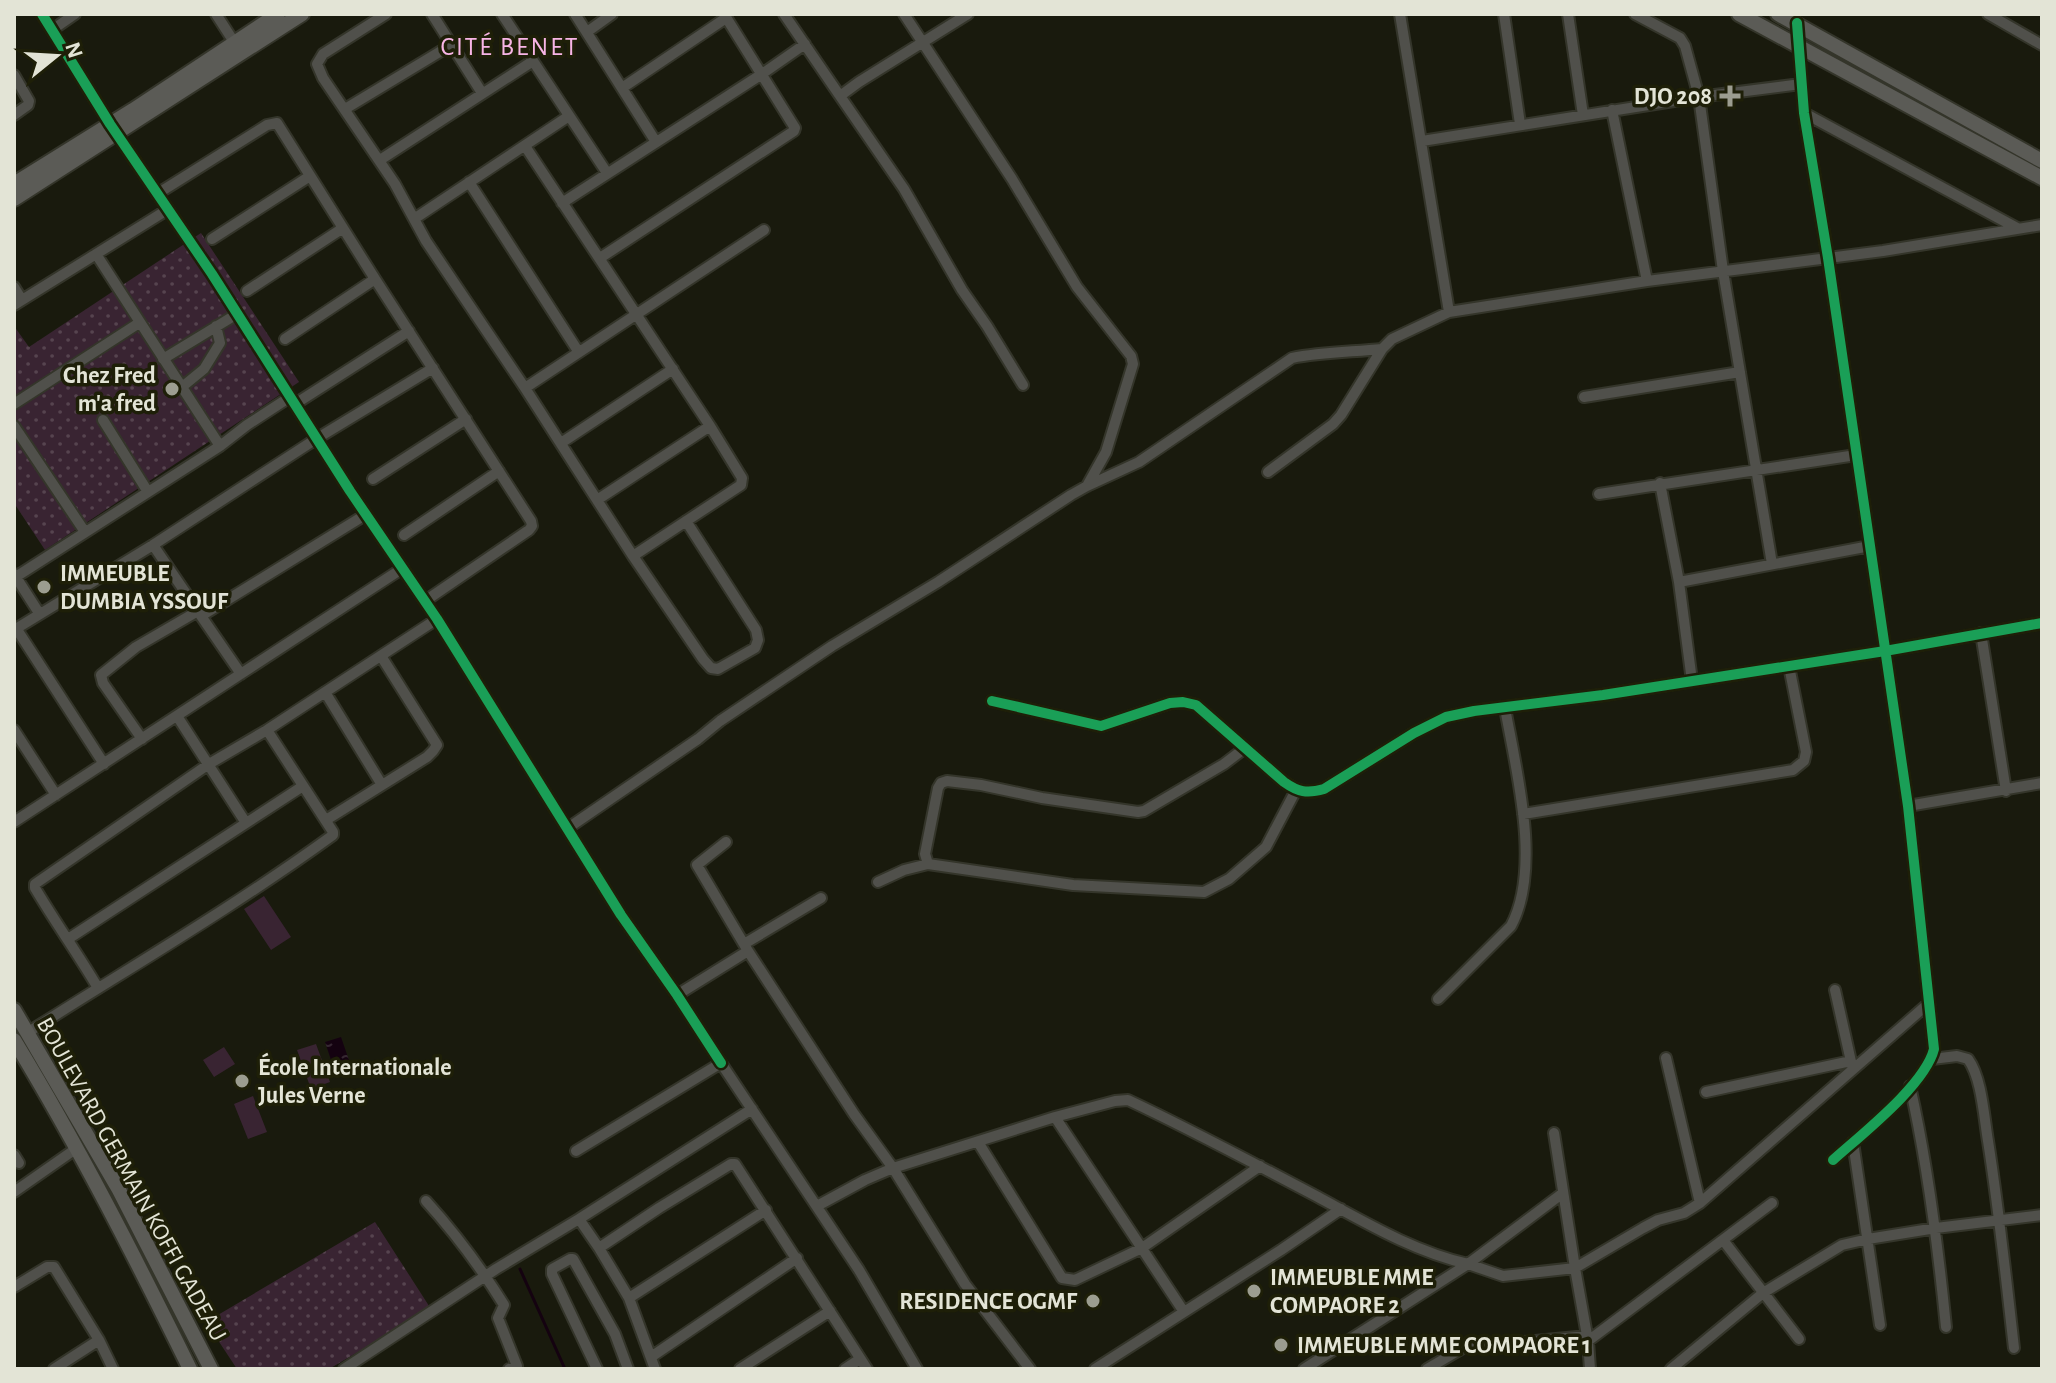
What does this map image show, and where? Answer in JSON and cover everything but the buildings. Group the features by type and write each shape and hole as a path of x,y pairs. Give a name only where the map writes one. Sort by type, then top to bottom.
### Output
{"main road":[{"path":"14,199 278,14"},
{"path":"14,184 114,128 302,14"},
{"path":"1739,14 2042,178"},
{"path":"1778,14 2042,161"},
{"name":"BOULEVARD GERMAIN KOFFI GADEAU","path":"14,1010 20,1037 190,1369"},
{"name":"BOULEVARD GERMAIN KOFFI GADEAU","path":"20,1037 119,1190 211,1369"}],"street":[{"path":"42,14 365,515 437,619 621,915 859,1270 917,1369"},
{"path":"52,30 75,14"},
{"path":"216,14 234,42"},
{"path":"386,14 319,58 317,64 323,78 380,160 426,241 633,556 711,668 718,669 755,648 758,640 756,630 686,521"},
{"path":"432,14 482,93"},
{"path":"502,14 607,173"},
{"path":"575,14 656,142"},
{"path":"587,32 612,14"},
{"path":"784,14 899,182 962,290 1023,385"},
{"path":"904,14 1012,179 1077,287 1131,356 1133,364 1106,452 1087,486"},
{"path":"840,96 968,14"},
{"path":"1400,14 1449,312"},
{"path":"1504,14 1520,124"},
{"path":"1568,14 1583,115"},
{"path":"1635,14 1680,38 1699,97 1723,271 1772,564"},
{"path":"1988,14 2042,45"},
{"path":"600,258 795,128 725,16 622,88"},
{"path":"1797,23 1804,113 1908,806 1934,1049 1927,1067 1893,1105 1833,1160"},
{"path":"562,203 805,44"},
{"path":"345,109 451,45"},
{"path":"380,160 533,61"},
{"path":"14,75 29,101 14,115"},
{"path":"1422,141 1801,84"},
{"path":"1612,110 1647,281"},
{"path":"1804,113 2017,229"},
{"path":"414,219 569,116"},
{"path":"157,194 267,125 277,123 531,521 529,530 425,601"},
{"path":"525,146 740,473 741,485 633,556"},
{"path":"212,239 310,176"},
{"path":"469,182 578,351"},
{"path":"14,287 18,302 167,210"},
{"path":"1268,472 1333,424 1382,349 1392,339 1449,312 2042,225"},
{"path":"247,291 343,228"},
{"path":"525,388 764,230"},
{"path":"96,254 220,446"},
{"path":"285,339 375,279"},
{"path":"163,359 237,314"},
{"path":"14,404 139,323"},
{"path":"182,387 204,369 220,343 216,326"},
{"path":"39,613 15,576 220,446 247,425 409,331"},
{"path":"568,828 820,654 1087,486 1139,462 1292,358 1382,349"},
{"path":"104,764 15,629 433,368"},
{"path":"561,443 673,369"},
{"path":"1584,397 1740,372"},
{"path":"373,479 466,419"},
{"path":"103,420 148,492"},
{"path":"14,426 85,532"},
{"path":"597,500 710,426"},
{"path":"1599,494 1856,455"},
{"path":"404,535 499,471"},
{"path":"1660,483 1679,582 1692,681"},
{"path":"142,739 103,683 101,675 136,647 365,515"},
{"path":"153,545 241,674"},
{"path":"1679,582 1870,546"},
{"path":"14,822 403,568"},
{"path":"98,988 52,918 35,884 209,764 267,730 437,619"},
{"path":"992,701 1101,726 1154,707 1183,702 1196,705 1296,790 1311,793 1324,789 1414,733 1446,717 1885,651 2042,623"},
{"path":"1981,633 2006,791"},
{"path":"326,820 427,757 437,745 381,656"},
{"path":"1523,814 1793,770 1804,761 1806,752 1789,666"},
{"path":"325,692 382,785"},
{"path":"1438,999 1511,926 1518,913 1526,858 1523,814 1505,708"},
{"path":"177,716 246,823"},
{"path":"14,730 56,795"},
{"path":"20,1037 278,875 333,835 267,730"},
{"path":"928,864 925,854 941,783 981,785 1042,798 1138,812 1224,764 1245,748"},
{"path":"1908,806 2042,783"},
{"path":"68,939 303,786"},
{"path":"878,882 904,870 928,864 1073,885 1204,892 1229,879 1266,847 1296,790"},
{"path":"726,842 697,865 746,948 854,1114 893,1168 965,1284 1030,1369"},
{"path":"677,995 821,898"},
{"path":"1835,990 1852,1065"},
{"path":"817,1206 893,1168 1055,1117 1128,1100 1391,1235 1443,1258 1503,1276 1575,1268 1658,1220 1684,1213 1700,1203 1852,1065 1929,1003"},
{"path":"1932,1059 1957,1056 1968,1059 1974,1067 2000,1219 2014,1348"},
{"path":"1666,1058 1700,1203"},
{"path":"576,1151 721,1063"},
{"path":"1706,1092 1852,1065"},
{"path":"1910,1086 1936,1228 1946,1327"},
{"path":"344,1369 752,1109"},
{"path":"1055,1117 1184,1312"},
{"path":"1554,1133 1590,1369"},
{"path":"978,1142 1062,1278 1075,1280 1142,1248 1260,1166"},
{"path":"1853,1142 1880,1325"},
{"path":"14,1192 77,1148"},
{"path":"599,1248 731,1164 739,1168 867,1369"},
{"path":"1304,1369 1468,1264 1563,1193"},
{"path":"426,1201 486,1276 504,1305 498,1318 517,1366 509,1369"},
{"path":"1427,1369 1469,1343 1491,1345 1587,1339 1772,1203"},
{"path":"1095,1369 1341,1209"},
{"path":"629,1298 766,1210"},
{"path":"1671,1369 1763,1293 1842,1245 1936,1228 2042,1215"},
{"path":"579,1219 629,1298 655,1369"},
{"path":"1723,1240 1799,1339"},
{"path":"651,1357 797,1258"},
{"path":"597,1369 552,1274 552,1269 570,1259 573,1259 615,1334 628,1369"},
{"path":"14,1287 47,1267 54,1267 99,1340 113,1369"},
{"path":"740,1369 830,1311"},
{"path":"54,1369 99,1340"},
{"path":"845,1369 860,1359"}],"shaded area":[{"path":"201,233 299,382 45,550 14,503 14,326 29,347"},
{"path":"264,896 291,937 271,950 244,909"},
{"path":"316,1044 330,1082 311,1089 297,1050"},
{"path":"224,1047 235,1064 214,1077 203,1060"},
{"path":"253,1096 267,1132 248,1139 234,1104"},
{"path":"375,1222 431,1309 329,1369 237,1369 206,1322"}],"water":[{"path":"341,1037 352,1069 336,1075 325,1042"}],"waterway":[{"path":"520,1269 565,1369"}],"cycle path":[{"path":"42,14 110,124 212,274 350,491 437,619 621,915 721,1063"},
{"path":"1797,23 1804,113 1908,806 1934,1049 1928,1063 1906,1093 1833,1160"},
{"path":"992,701 1101,726 1170,703 1196,705 1284,782 1308,792 1324,789 1414,733 1446,717 1885,651 2042,623"}],"place":[{"name":"DJO 208","path":"1730,96"},
{"name":"Chez Fred m'a fred","path":"172,389"},
{"name":"IMMEUBLE DUMBIA YSSOUF","path":"44,587"},
{"name":"École Internationale Jules Verne","path":"242,1081"},
{"name":"IMMEUBLE MME COMPAORE 2","path":"1254,1291"},
{"name":"RESIDENCE OGMF","path":"1093,1301"},
{"name":"IMMEUBLE MME COMPAORE 1","path":"1281,1345"}],"district":[{"name":"CITÉ BENET","path":"510,46"}]}
